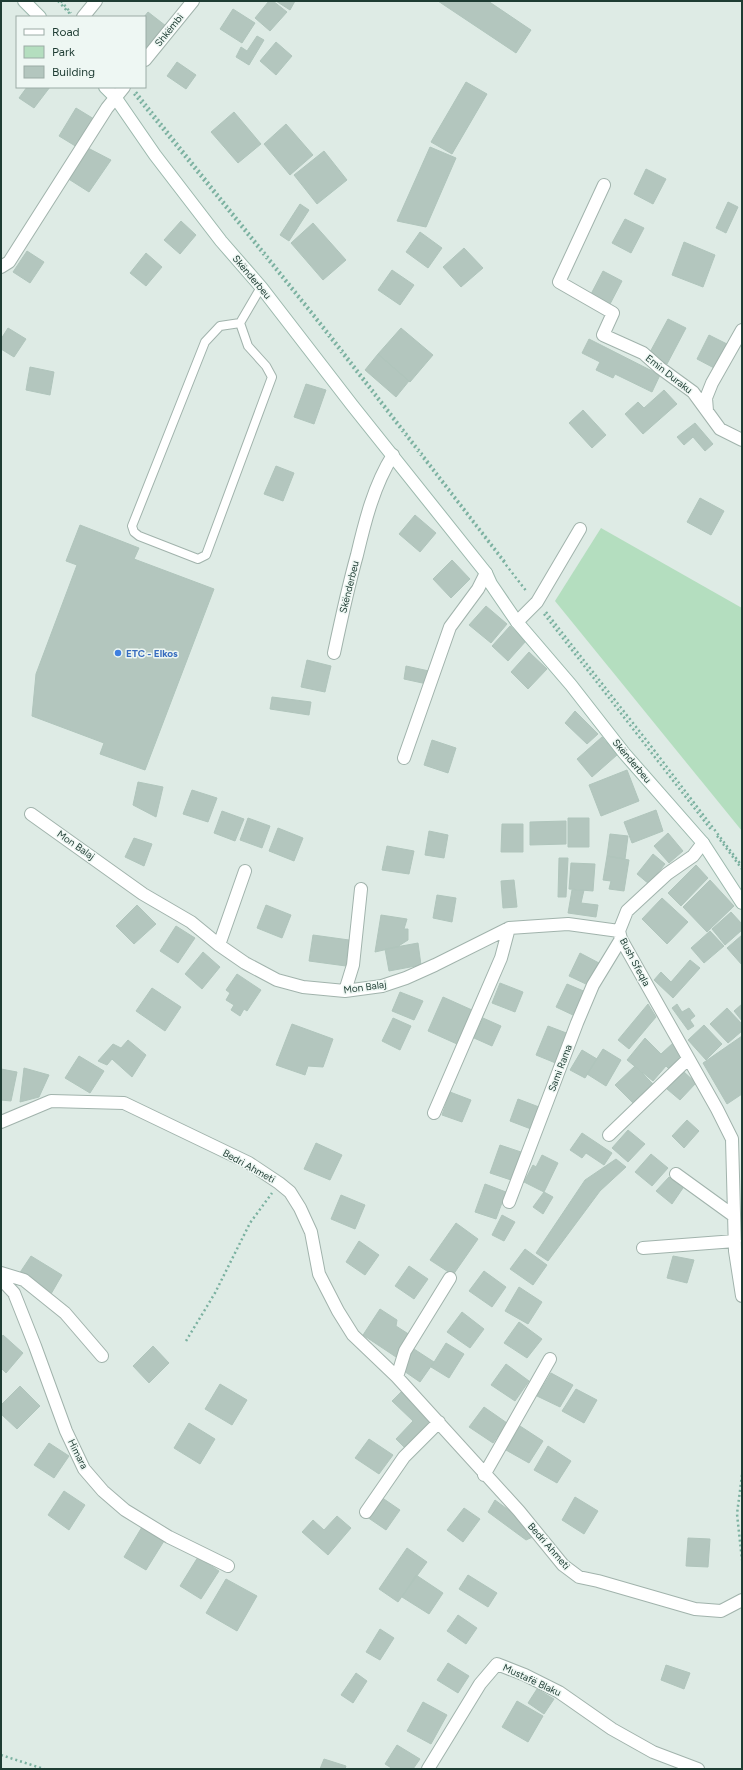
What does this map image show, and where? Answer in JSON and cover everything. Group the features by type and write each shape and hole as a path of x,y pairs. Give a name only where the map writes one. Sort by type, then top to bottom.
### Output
{"street":[{"path":"26,1 39,16"},
{"path":"84,16 96,1"},
{"name":"Shkëmbi","path":"146,59 193,1"},
{"name":"Skënderbeu","path":"106,88 115,97 155,155 221,241 261,287 352,406 393,454 486,573 491,584 517,622 571,685 624,753 703,842 742,902"},
{"path":"1,267 9,262 115,97 129,90"},
{"name":"Emin Duraku","path":"604,186 559,282 614,313 603,335 643,353 660,368 693,392 720,429 742,440"},
{"name":"Emin Duraku","path":"707,411 706,398 712,383 742,330"},
{"name":"Skënderbeu","path":"334,653 342,612 364,528 384,469 393,454"},
{"path":"517,622 537,603 580,529"},
{"path":"404,758 450,627 478,589 486,573"},
{"name":"Mon Balaj","path":"31,814 143,894 191,922 219,945 245,963 277,980 303,987 345,991 382,986 406,978 435,965 509,928 568,924 620,935"},
{"name":"Bush Sfeqla","path":"703,842 692,856 667,874 627,911 620,935 732,1139 735,1241 742,1296"},
{"path":"219,945 245,871"},
{"path":"345,991 353,965 361,890"},
{"path":"434,1113 501,958 509,928"},
{"name":"Sami Rama","path":"509,1202 577,1023 593,985 620,935"},
{"path":"609,1135 688,1059"},
{"name":"Bedri Ahmeti","path":"1,1122 51,1101 124,1103 250,1164 290,1192 300,1208 312,1232 318,1274 353,1335 397,1377 439,1422 484,1474 519,1511 563,1565 578,1577 598,1581 695,1608 721,1610 742,1600"},
{"path":"676,1174 734,1216"},
{"path":"643,1248 735,1241"},
{"path":"1,1273 24,1280 65,1313 102,1356"},
{"path":"397,1377 405,1351 450,1278"},
{"name":"Himara","path":"1,1279 14,1293 36,1346 66,1431 84,1469 103,1491 125,1510 169,1537 228,1566"},
{"path":"484,1474 550,1359"},
{"path":"366,1512 404,1457 439,1422"},
{"name":"Mustafë Blaku","path":"428,1769 480,1684 497,1664 525,1675 559,1692 612,1729 652,1752 698,1769"}],"lane":[{"path":"240,323 220,326 205,342 132,526 134,532 139,536 198,559 203,558 206,555 272,377 266,366 248,346 240,323 261,287"}],"path":[{"path":"59,1 73,16"},
{"path":"133,88 327,331 742,869"},
{"path":"129,90 308,310 636,728 742,866"},
{"path":"186,1341 215,1292 250,1223 279,1183"},
{"path":"742,1475 737,1514 742,1560"},
{"path":"1,1755 44,1769"}],"green space":[{"path":"601,528 742,608 742,831 555,601"}],"building":[{"path":"269,1 273,1 287,12 270,31 255,18"},
{"path":"276,1 295,1 290,10"},
{"path":"438,1 488,1 531,30 516,53"},
{"path":"233,9 255,23 242,43 220,29"},
{"path":"148,12 166,26 147,51 146,16"},
{"path":"257,36 264,40 249,65 236,57 241,47 247,51"},
{"path":"276,42 292,56 276,75 260,61"},
{"path":"177,62 196,75 186,89 167,76"},
{"path":"466,82 487,94 452,154 431,142"},
{"path":"26,88 49,88 34,108 19,98"},
{"path":"76,108 94,119 77,147 59,136"},
{"path":"234,112 261,144 238,163 211,132"},
{"path":"286,124 313,155 290,175 264,144"},
{"path":"86,147 111,160 89,192 67,178"},
{"path":"430,147 456,158 426,227 397,221"},
{"path":"324,151 347,180 317,204 294,175"},
{"path":"646,169 666,179 653,204 634,194"},
{"path":"728,202 738,207 726,233 716,228"},
{"path":"300,204 309,210 289,241 280,235"},
{"path":"625,219 644,228 631,253 612,243"},
{"path":"181,221 196,235 180,254 164,240"},
{"path":"313,223 346,260 323,280 291,243"},
{"path":"420,232 442,248 428,268 406,252"},
{"path":"684,242 715,255 703,287 672,275"},
{"path":"464,248 483,268 461,287 443,267"},
{"path":"27,251 44,262 30,283 13,272"},
{"path":"146,253 162,267 146,286 130,273"},
{"path":"392,270 414,285 400,305 378,290"},
{"path":"603,271 622,281 609,306 590,296"},
{"path":"668,319 686,328 667,364 649,354"},
{"path":"8,328 26,339 14,357 1,349 1,339"},
{"path":"401,328 433,355 410,382 378,354"},
{"path":"709,335 729,345 716,369 697,359"},
{"path":"589,339 660,375 652,392 615,374 613,378 596,370 600,362 582,353"},
{"path":"378,354 409,381 396,397 365,370"},
{"path":"30,367 54,372 50,395 26,390"},
{"path":"306,384 326,390 314,424 294,417"},
{"path":"664,390 677,404 643,434 625,414 638,402 644,408"},
{"path":"583,410 606,435 592,448 569,423"},
{"path":"695,423 713,444 705,451 693,437 684,445 677,437"},
{"path":"276,466 294,473 283,501 264,494"},
{"path":"700,498 724,511 711,535 687,522"},
{"path":"415,515 436,533 420,552 399,534"},
{"path":"80,525 139,548 134,559 214,589 145,770 100,754 104,743 32,716 36,674 77,565 66,561"},
{"path":"452,560 470,579 451,598 433,579"},
{"path":"486,606 507,624 491,643 469,625"},
{"path":"510,626 526,641 508,661 492,646"},
{"path":"529,652 547,669 528,689 511,672"},
{"path":"307,660 331,666 325,692 301,687"},
{"path":"406,666 429,671 427,684 404,679"},
{"path":"272,697 311,702 309,715 270,709"},
{"path":"575,711 598,734 587,744 565,723"},
{"path":"602,737 617,755 592,777 577,759"},
{"path":"432,740 456,748 448,773 424,765"},
{"path":"627,770 639,801 601,816 589,785"},
{"path":"138,782 163,787 156,817 133,805"},
{"path":"192,790 217,798 208,822 183,814"},
{"path":"656,810 663,831 632,843 624,822"},
{"path":"222,811 244,819 235,841 214,833"},
{"path":"248,818 270,826 262,848 240,840"},
{"path":"568,818 589,818 589,847 568,847"},
{"path":"566,821 566,844 530,845 530,822"},
{"path":"502,824 523,824 523,852 501,852"},
{"path":"278,828 303,838 294,861 269,851"},
{"path":"429,831 448,835 444,858 425,855"},
{"path":"668,833 683,851 669,863 654,846"},
{"path":"610,834 628,836 625,859 607,856"},
{"path":"134,838 152,844 144,866 125,857"},
{"path":"387,846 414,851 409,874 382,870"},
{"path":"653,854 665,864 649,884 637,874"},
{"path":"607,856 629,860 624,891 609,889 611,881 603,880"},
{"path":"559,858 568,858 566,897 558,897"},
{"path":"571,863 595,864 593,891 569,889"},
{"path":"696,865 708,878 681,906 668,893"},
{"path":"514,880 517,907 503,908 501,881"},
{"path":"710,880 734,906 707,932 683,907"},
{"path":"572,890 584,890 581,903 598,905 596,917 568,913"},
{"path":"437,895 456,898 452,922 433,918"},
{"path":"662,898 688,922 667,944 642,919"},
{"path":"137,905 156,924 134,944 116,926"},
{"path":"266,905 291,915 282,938 257,928"},
{"path":"731,912 742,924 742,930 725,945 712,929"},
{"path":"381,915 407,919 404,929 408,929 408,940 397,947 375,952"},
{"path":"176,926 195,938 178,963 160,951"},
{"path":"710,931 724,946 704,963 691,948"},
{"path":"313,935 349,940 346,966 309,961"},
{"path":"742,935 742,965 727,948"},
{"path":"418,943 421,965 389,971 385,949"},
{"path":"203,952 220,967 202,989 185,974"},
{"path":"580,953 599,963 588,985 569,976"},
{"path":"690,960 700,968 673,998 654,980 661,972 671,982"},
{"path":"237,974 261,990 247,1011 244,1009 240,1016 231,1010 234,1005 226,1000 230,993 226,990"},
{"path":"500,983 523,992 515,1012 492,1003"},
{"path":"567,984 586,992 575,1016 556,1007"},
{"path":"152,988 181,1007 165,1031 136,1011"},
{"path":"400,992 423,1001 414,1020 392,1011"},
{"path":"443,997 472,1010 457,1044 428,1031"},
{"path":"648,1004 656,1017 629,1049 618,1040"},
{"path":"677,1004 682,1012 689,1008 695,1016 690,1020 694,1026 688,1030 672,1008"},
{"path":"742,1004 742,1021 734,1011"},
{"path":"727,1008 742,1024 742,1031 728,1043 710,1024"},
{"path":"393,1018 411,1026 400,1050 382,1041"},
{"path":"483,1018 501,1026 492,1046 474,1038"},
{"path":"292,1024 333,1039 323,1067 308,1066 305,1075 276,1065"},
{"path":"704,1025 722,1044 706,1060 688,1040"},
{"path":"548,1026 569,1034 558,1064 536,1055"},
{"path":"742,1036 742,1094 727,1104 703,1063"},
{"path":"645,1038 661,1054 673,1043 684,1055 669,1069 666,1066 653,1081 627,1060"},
{"path":"128,1040 146,1055 132,1077 112,1059 107,1065 98,1061 113,1044 121,1048"},
{"path":"603,1049 621,1060 606,1086 587,1074"},
{"path":"582,1050 597,1059 585,1078 570,1070"},
{"path":"79,1056 104,1071 90,1093 65,1078"},
{"path":"635,1066 655,1086 635,1105 615,1085"},
{"path":"24,1068 49,1075 39,1097 20,1102"},
{"path":"1,1069 17,1072 11,1101 1,1100"},
{"path":"683,1071 696,1083 680,1100 667,1089"},
{"path":"450,1092 471,1100 462,1122 442,1115"},
{"path":"518,1099 539,1107 531,1129 510,1121"},
{"path":"687,1120 699,1131 684,1148 672,1136"},
{"path":"628,1130 645,1144 628,1162 612,1148"},
{"path":"582,1133 612,1153 604,1165 586,1153 582,1158 570,1150"},
{"path":"316,1143 342,1155 330,1180 304,1169"},
{"path":"500,1145 521,1152 511,1180 490,1173"},
{"path":"651,1154 668,1168 652,1186 635,1172"},
{"path":"542,1155 558,1163 544,1192 524,1182 533,1165 536,1167"},
{"path":"616,1159 626,1167 600,1191 548,1261 536,1253 585,1180"},
{"path":"669,1177 683,1188 672,1204 656,1191"},
{"path":"485,1184 506,1192 496,1219 475,1212"},
{"path":"544,1192 553,1197 543,1214 533,1207"},
{"path":"341,1195 365,1205 355,1229 331,1219"},
{"path":"502,1215 515,1222 504,1241 492,1235"},
{"path":"456,1223 478,1239 453,1275 430,1260"},
{"path":"359,1241 379,1255 365,1275 346,1262"},
{"path":"525,1249 547,1265 533,1285 510,1269"},
{"path":"31,1256 62,1275 51,1294 19,1274"},
{"path":"673,1256 694,1260 687,1283 667,1278"},
{"path":"409,1266 428,1279 414,1299 395,1286"},
{"path":"484,1271 506,1287 492,1307 469,1291"},
{"path":"519,1287 542,1302 528,1324 505,1311"},
{"path":"380,1309 397,1320 396,1326 410,1335 396,1357 363,1335"},
{"path":"462,1312 484,1329 470,1348 447,1332"},
{"path":"519,1322 542,1339 527,1358 504,1343"},
{"path":"3,1335 23,1353 6,1373 1,1368 1,1338"},
{"path":"446,1343 464,1354 449,1378 431,1367"},
{"path":"153,1346 169,1363 149,1383 133,1366"},
{"path":"414,1349 434,1362 420,1382 401,1369"},
{"path":"506,1364 529,1381 515,1401 491,1385"},
{"path":"551,1373 573,1385 560,1407 537,1396"},
{"path":"220,1384 247,1400 232,1425 205,1409"},
{"path":"20,1386 40,1406 17,1429 1,1414 1,1405"},
{"path":"576,1389 597,1400 584,1423 562,1411"},
{"path":"401,1392 431,1421 405,1448 396,1439 413,1421 392,1401"},
{"path":"484,1407 507,1423 493,1443 469,1427"},
{"path":"189,1423 215,1439 200,1464 174,1448"},
{"path":"520,1426 543,1441 529,1463 506,1450"},
{"path":"369,1439 393,1455 379,1474 355,1458"},
{"path":"49,1443 69,1456 54,1478 34,1465"},
{"path":"548,1446 571,1461 557,1483 534,1470"},
{"path":"64,1491 85,1505 69,1530 48,1515"},
{"path":"381,1497 400,1510 386,1530 367,1517"},
{"path":"575,1497 598,1511 584,1534 562,1520"},
{"path":"495,1500 525,1522 535,1536 526,1540 488,1512"},
{"path":"464,1508 480,1519 463,1542 447,1530"},
{"path":"337,1516 351,1528 328,1555 302,1532 313,1520 324,1530"},
{"path":"142,1527 164,1541 146,1570 124,1557"},
{"path":"688,1538 710,1539 708,1567 686,1566"},
{"path":"407,1548 427,1562 398,1602 379,1589"},
{"path":"198,1557 219,1571 201,1599 180,1586"},
{"path":"416,1575 443,1593 429,1614 402,1597"},
{"path":"468,1575 497,1593 488,1607 459,1589"},
{"path":"226,1579 257,1596 237,1631 206,1613"},
{"path":"458,1615 477,1628 466,1644 447,1631"},
{"path":"380,1629 394,1638 380,1660 366,1652"},
{"path":"448,1663 469,1676 458,1693 437,1680"},
{"path":"666,1665 690,1673 684,1689 661,1680"},
{"path":"356,1673 367,1681 353,1703 341,1695"},
{"path":"537,1689 554,1699 544,1714 528,1703"},
{"path":"517,1701 543,1716 528,1742 502,1727"},
{"path":"423,1702 447,1715 431,1744 407,1731"},
{"path":"397,1745 420,1759 413,1769 393,1769 385,1764"},
{"path":"324,1759 346,1766 345,1769 320,1769"}],"place":[{"name":"ETC - Elkos","path":"118,653"}]}
